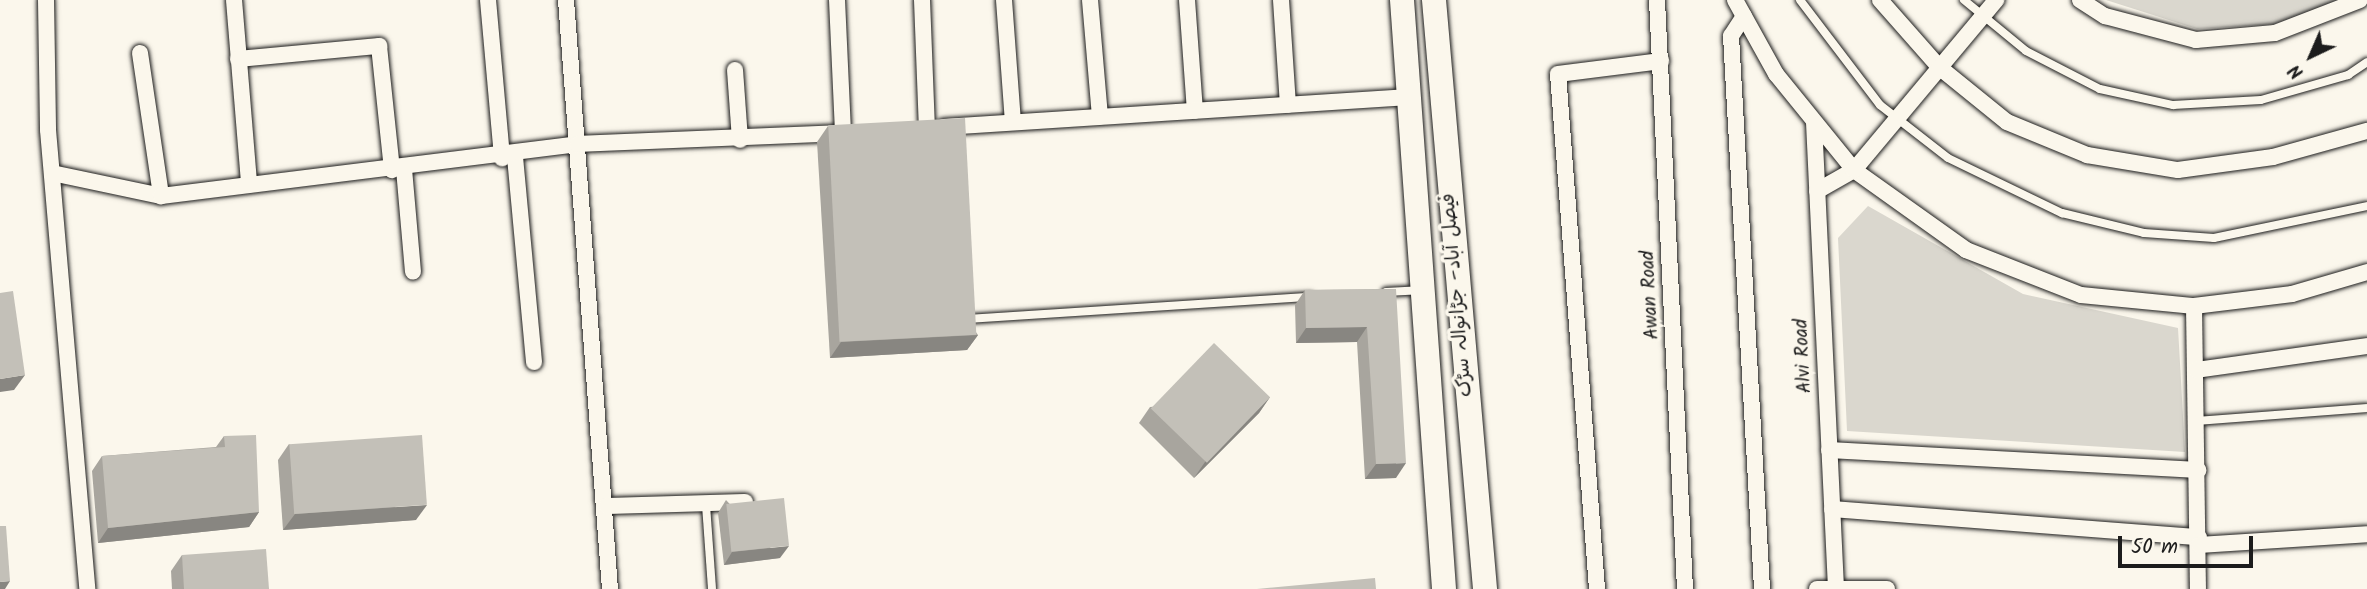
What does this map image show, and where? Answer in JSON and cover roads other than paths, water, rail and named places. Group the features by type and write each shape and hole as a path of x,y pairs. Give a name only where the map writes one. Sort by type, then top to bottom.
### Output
{"main road":[{"name":"فیصل آباد– جڑانوالہ سڑک","path":"1402,0 1444,589"},
{"name":"فیصل آباد– جڑانوالہ سڑک","path":"1434,0 1485,589"}],"street":[{"path":"46,0 52,173 87,589"},
{"path":"234,0 249,184"},
{"path":"488,0 534,362"},
{"path":"566,0 607,506 610,589"},
{"path":"52,173 161,196 249,184 509,158 578,144 740,140 850,133 837,0"},
{"path":"922,0 920,128 1409,97"},
{"path":"1004,0 1013,122"},
{"path":"1090,0 1100,117"},
{"path":"1187,0 1195,111"},
{"path":"1281,0 1288,105"},
{"name":"Awan Road","path":"1657,0 1685,589"},
{"path":"1735,0 1776,74 1854,170 1966,250 2081,295 2194,306 2292,294 2367,272"},
{"path":"1880,0 1939,67 2007,122 2087,155 2178,170 2273,157 2367,131"},
{"path":"1817,191 1854,170 1899,120 1939,67 1996,0"},
{"path":"2080,0 2105,16 2196,40 2275,33 2360,0"},
{"path":"1744,16 1731,36 1762,589"},
{"path":"238,59 379,47 413,272"},
{"path":"140,53 161,196"},
{"path":"1597,589 1558,74 1661,61"},
{"path":"735,70 740,140"},
{"name":"Alvi Road","path":"1814,121 1836,588"},
{"path":"2194,306 2198,589"},
{"path":"2196,370 2367,346"},
{"path":"1829,450 2198,470"},
{"path":"607,506 706,505 766,500"},
{"path":"1832,509 2199,541 2367,534"},
{"path":"1817,589 1887,589"}],"lane":[{"path":"1800,0 1835,51 1899,120 1948,158 2062,214 2144,233 2214,237 2367,206"},
{"path":"1964,0 2026,51 2100,89 2173,105 2261,100 2348,75 2367,62"},
{"path":"1366,293 1422,290"},
{"path":"967,319 1325,296"},
{"path":"2197,421 2367,408"},
{"path":"706,505 712,589"}]}
